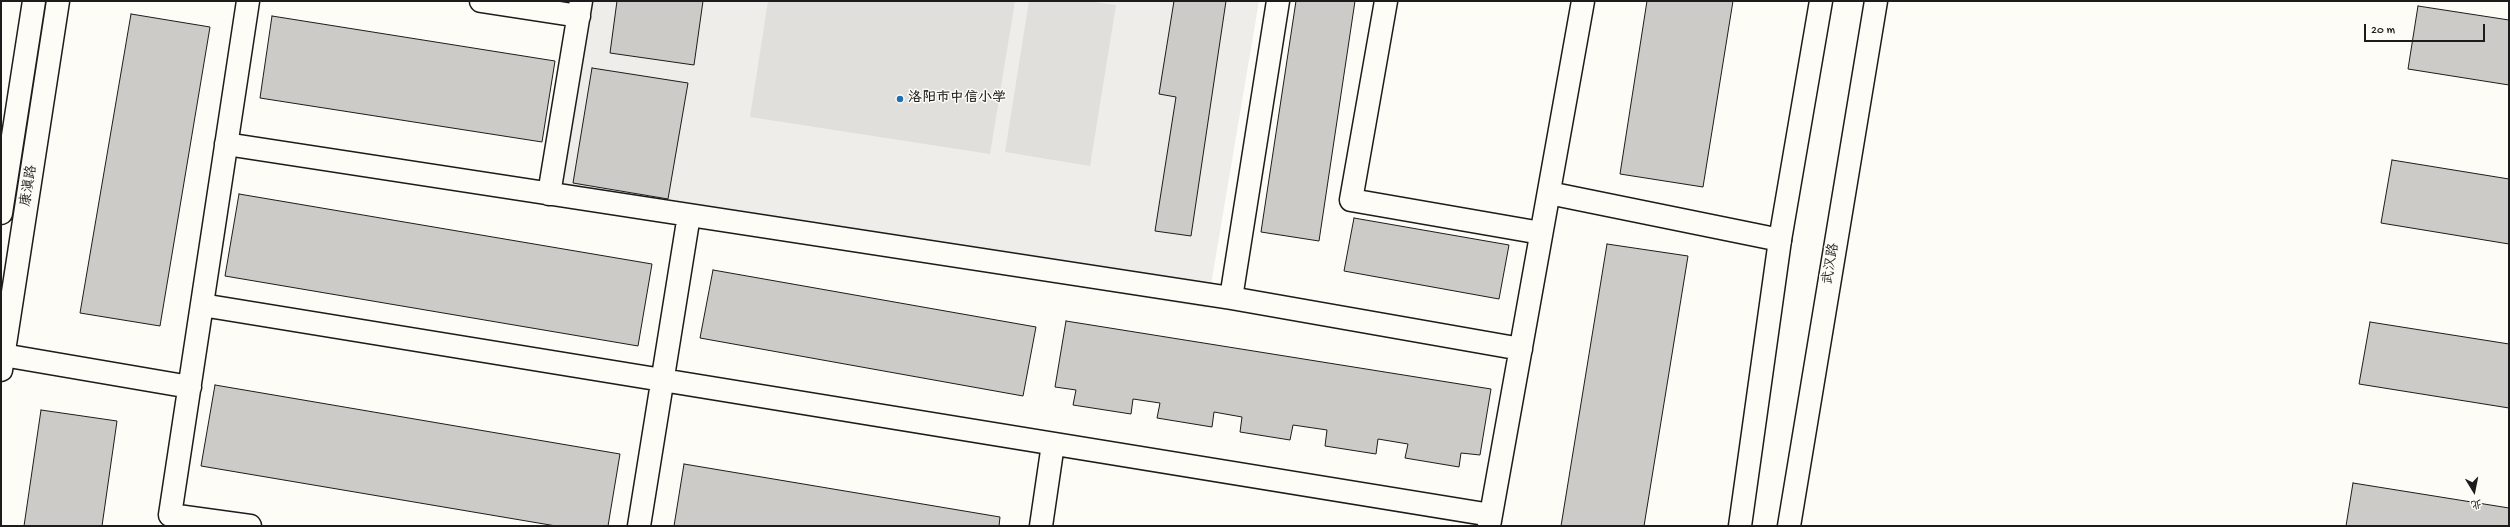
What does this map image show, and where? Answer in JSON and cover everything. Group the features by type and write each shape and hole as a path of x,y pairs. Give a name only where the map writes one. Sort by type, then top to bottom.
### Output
{"main road":[{"name":"康滇路","path":"1,213 5,161 34,1"},
{"name":"康滇路","path":"2,363 58,1"},
{"path":"248,1 170,515 250,526"},
{"path":"481,1 580,9 549,194"},
{"path":"1231,298 1278,1"},
{"path":"1386,1 1351,200 1541,233"},
{"path":"202,305 1053,444 1490,521 1583,1"},
{"path":"1740,526 1780,240 1820,1"},
{"name":"武汉路","path":"1789,526 1876,1"},
{"path":"226,144 1231,298 1520,349"},
{"path":"5,161 33,166"},
{"path":"1549,192 1780,240"},
{"path":"639,526 689,215"},
{"path":"2,363 190,387"},
{"path":"1042,526 1053,444"}],"shaded area":[{"name":"洛阳市中信小学","path":"574,1 1259,1 1207,308 540,197"},
{"path":"768,1 1015,1 990,154 750,117"},
{"path":"1029,1 1087,1 1116,5 1090,166 1005,152"}],"building":[{"path":"617,1 703,1 694,65 610,53"},
{"path":"1174,1 1226,1 1191,236 1155,231 1176,97 1159,94"},
{"path":"1296,1 1355,1 1319,241 1261,232"},
{"path":"1647,1 1733,1 1703,187 1620,174"},
{"path":"2418,6 2509,20 2509,85 2408,69"},
{"path":"131,14 210,27 160,326 80,313"},
{"path":"272,16 555,61 542,142 260,98"},
{"path":"592,68 688,83 668,199 573,183"},
{"path":"2392,160 2509,179 2509,244 2381,223"},
{"path":"239,194 652,264 638,346 225,276"},
{"path":"1354,218 1509,245 1499,299 1344,271"},
{"path":"1607,244 1688,256 1644,526 1561,526"},
{"path":"713,270 1036,327 1023,396 700,338"},
{"path":"1066,321 1491,389 1480,455 1461,453 1459,467 1405,458 1408,444 1378,439 1376,454 1325,446 1327,430 1293,425 1290,440 1240,432 1242,417 1214,412 1212,427 1157,418 1160,403 1133,399 1131,414 1073,405 1076,390 1055,387"},
{"path":"2370,322 2509,344 2509,408 2359,384"},
{"path":"215,385 620,454 608,526 556,526 201,466"},
{"path":"41,410 117,421 102,526 24,526"},
{"path":"684,464 1000,517 999,526 674,526"},
{"path":"2353,483 2509,508 2509,526 2346,526"}],"place":[{"name":"洛阳市中信小学","path":"900,99"}]}
